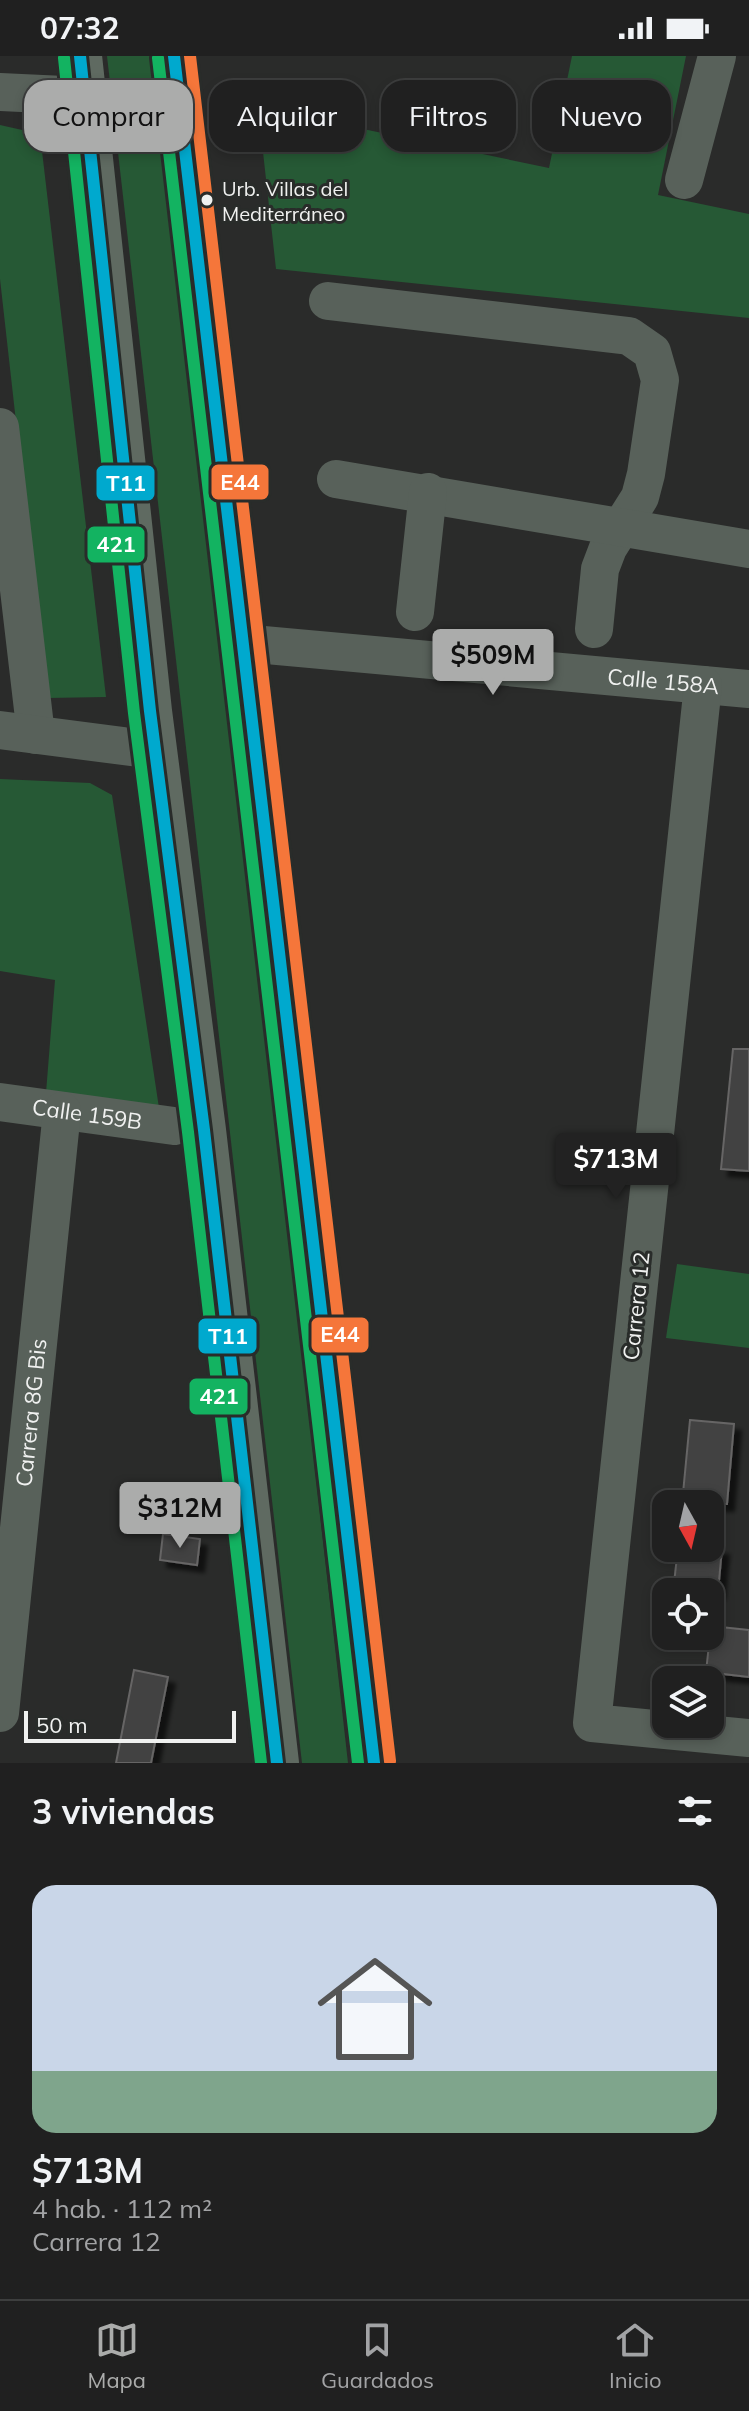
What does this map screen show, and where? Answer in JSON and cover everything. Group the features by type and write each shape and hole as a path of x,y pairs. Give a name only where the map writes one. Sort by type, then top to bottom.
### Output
{"main road":[{"path":"174,56 374,1763"},
{"path":"83,76 154,750 204,1130 277,1763"}],"street":[{"path":"684,180 717,56"},
{"path":"0,92 83,76"},
{"path":"328,301 629,336 652,352 660,380 646,474 640,497 608,548 600,569 594,629"},
{"path":"1,437 18,732 154,750"},
{"path":"336,479 623,525 749,549"},
{"path":"415,612 428,492"},
{"name":"Calle 158A","path":"243,643 749,689"},
{"name":"Carrera 12","path":"703,685 592,1723 749,1738"},
{"name":"Calle 159B","path":"0,1102 174,1126"},
{"name":"Carrera 8G Bis","path":"0,1713 62,1111"}],"green space":[{"path":"107,56 156,56 159,80 110,80"},
{"path":"572,56 686,56 671,130 671,80 567,80"},
{"path":"0,125 24,130 24,152 42,152 106,697 47,698 0,279"},
{"path":"365,129 381,133 381,152 473,152 549,168 552,152 667,152 658,195 749,214 749,318 276,269 263,152 365,152"},
{"path":"118,152 167,152 348,1763 302,1763"},
{"path":"0,779 90,783 112,795 159,1108 46,1093 55,980 0,971"},
{"path":"677,1264 749,1274 749,1348 666,1338"}],"building":[{"path":"733,1049 749,1049 749,1171 721,1169"},
{"path":"690,1420 734,1424 727,1504 724,1504 724,1490 683,1490"},
{"path":"163,1534 200,1539 197,1565 160,1560"},
{"path":"676,1562 721,1562 719,1578 675,1578"},
{"path":"724,1627 749,1630 749,1677 724,1674 724,1666 707,1666 708,1650 724,1650"},
{"path":"134,1670 168,1677 151,1763 116,1763"}],"transit line":[{"name":"T11","path":"80,56 150,711 204,1130 277,1763"},
{"name":"T11","path":"174,56 374,1763"},
{"name":"E44","path":"190,56 390,1761"},
{"name":"421","path":"64,58 134,713 188,1132 261,1763"},
{"name":"421","path":"158,58 358,1763"}],"place":[{"name":"Urb. Villas del Mediterráneo","path":"207,200"}]}
